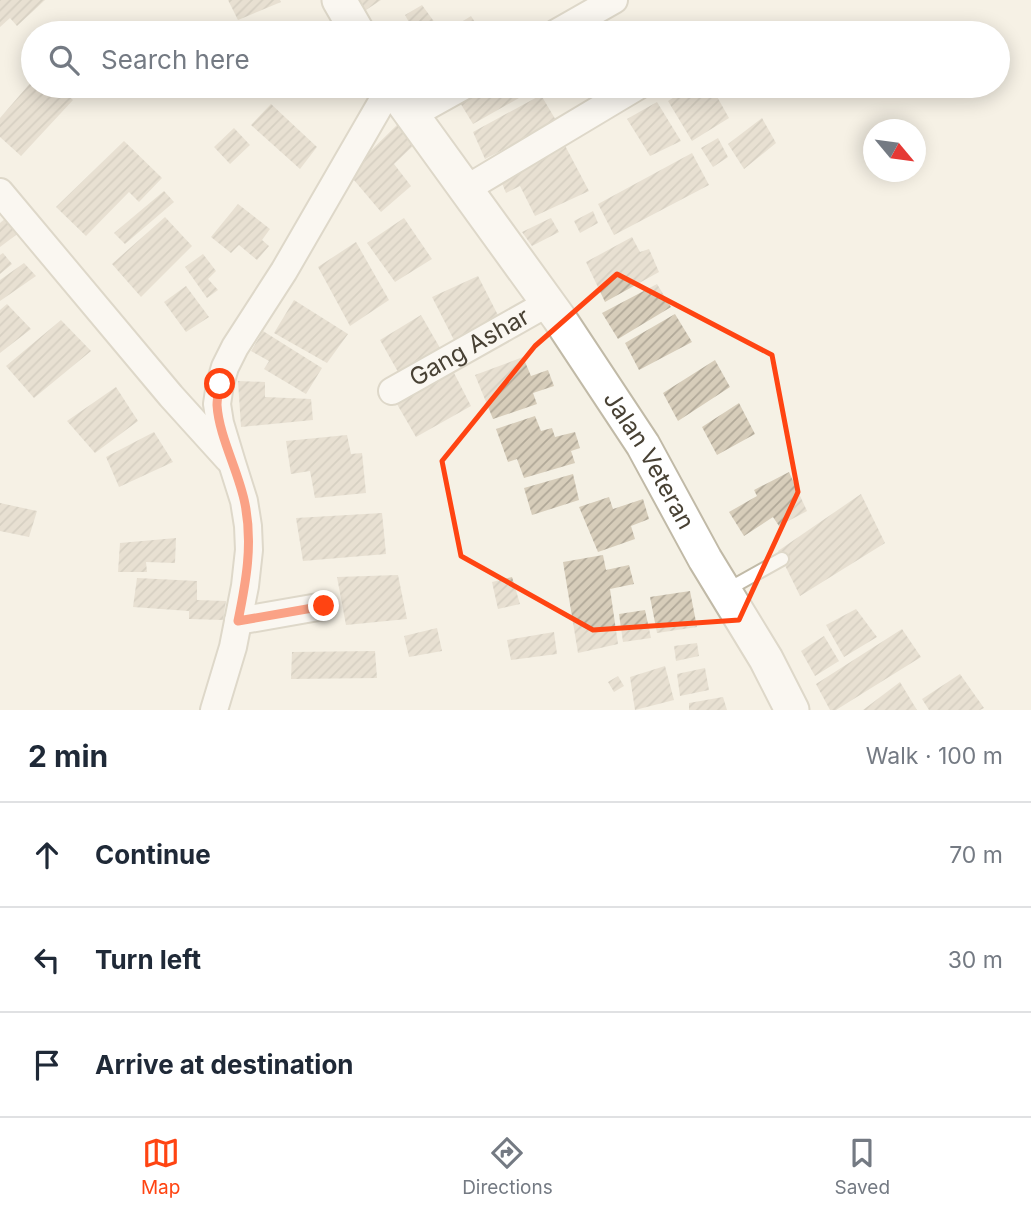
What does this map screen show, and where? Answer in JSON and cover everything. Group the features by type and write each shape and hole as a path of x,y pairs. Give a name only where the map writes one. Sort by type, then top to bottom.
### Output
{"street":[{"path":"339,0 351,21"},
{"path":"577,21 614,0"},
{"path":"214,710 233,647 249,550 244,501 220,423 217,404 225,367 384,98"},
{"name":"Jalan Veteran","path":"400,98 548,303 643,445 705,559 766,659 792,710"},
{"path":"412,115 442,98"},
{"path":"466,189 618,98"},
{"path":"0,192 171,396 232,463"},
{"name":"Gang Ashar","path":"392,391 548,303"},
{"path":"238,621 324,606"}],"lane":[{"path":"724,591 782,559"}],"highlighted area":[{"path":"617,274 772,355 798,492 739,620 593,630 461,556 442,461 535,346"}],"building":[{"path":"0,0 45,0 17,26 10,18 0,27"},
{"path":"228,0 280,0 281,2 238,20"},
{"path":"356,0 381,0 363,12"},
{"path":"422,5 434,21 408,21 405,15"},
{"path":"21,94 21,98 73,100 21,156 0,137 0,118"},
{"path":"465,98 519,98 473,124 459,101"},
{"path":"535,98 543,98 557,122 485,159 473,132"},
{"path":"673,98 718,98 729,118 692,141 668,101"},
{"path":"657,102 681,141 650,156 627,119"},
{"path":"271,104 317,147 300,169 251,125"},
{"path":"762,118 776,143 744,169 728,144"},
{"path":"398,124 416,143 394,164 411,186 381,212 348,173"},
{"path":"234,128 250,145 230,164 214,147"},
{"path":"561,138 589,191 535,216 520,186 506,193 497,171"},
{"path":"718,138 728,157 713,167 701,148"},
{"path":"124,141 162,178 139,202 129,192 86,236 56,207"},
{"path":"692,153 709,185 614,235 598,204"},
{"path":"164,191 174,202 125,244 114,233"},
{"path":"238,204 270,229 262,240 269,246 257,260 239,245 231,253 211,237"},
{"path":"593,211 598,223 580,233 574,221"},
{"path":"7,217 20,232 0,247 0,223"},
{"path":"165,217 192,246 141,297 112,264"},
{"path":"404,218 432,259 395,282 367,243"},
{"path":"551,218 559,232 532,246 522,232"},
{"path":"632,237 640,252 649,249 659,272 605,302 586,262"},
{"path":"356,242 389,300 350,326 318,267"},
{"path":"3,253 12,264 0,274 0,255"},
{"path":"203,254 216,271 208,279 218,290 207,298 185,267"},
{"path":"24,263 36,276 0,301 0,280"},
{"path":"478,276 503,325 458,348 432,297"},
{"path":"657,284 671,307 618,339 602,313"},
{"path":"186,286 209,317 186,332 164,302"},
{"path":"294,300 348,334 327,363 274,333"},
{"path":"7,304 31,329 0,353 0,310"},
{"path":"675,314 692,342 639,370 625,343"},
{"path":"421,315 447,360 402,379 380,340"},
{"path":"61,320 91,351 34,398 6,366"},
{"path":"263,331 322,368 306,394 264,369 269,361 251,351"},
{"path":"523,357 531,376 548,370 554,386 533,393 537,404 493,419 475,375"},
{"path":"715,360 730,387 678,421 663,393"},
{"path":"452,369 471,406 416,437 394,399"},
{"path":"238,381 265,382 265,397 311,399 313,420 241,427"},
{"path":"116,387 138,421 95,453 67,421"},
{"path":"739,403 755,434 717,455 702,427"},
{"path":"535,416 541,431 552,428 555,437 575,432 580,448 571,451 575,463 524,478 517,459 508,462 496,429"},
{"path":"154,432 173,462 119,487 106,457"},
{"path":"347,435 351,454 362,453 366,493 315,498 310,471 291,474 286,441"},
{"path":"789,472 807,511 779,526 773,517 744,536 729,512 757,496 754,490"},
{"path":"573,474 579,500 532,515 524,488"},
{"path":"861,494 885,543 800,596 778,551"},
{"path":"609,497 613,509 643,499 649,519 631,526 635,539 598,552 579,507"},
{"path":"0,503 37,511 29,537 0,531"},
{"path":"382,513 386,554 303,561 296,518"},
{"path":"176,538 175,563 146,562 147,572 118,572 120,543"},
{"path":"603,555 606,570 629,565 634,584 610,589 618,644 578,653 563,562"},
{"path":"398,575 407,619 346,625 337,577"},
{"path":"512,577 520,604 498,609 492,582"},
{"path":"137,578 197,581 197,600 226,601 223,620 189,619 189,611 133,607"},
{"path":"690,591 697,627 657,633 650,597"},
{"path":"856,609 877,637 844,657 826,625"},
{"path":"645,610 651,638 623,642 619,614"},
{"path":"437,628 442,651 409,657 404,636"},
{"path":"902,629 921,657 836,710 830,710 816,684"},
{"path":"554,632 557,654 511,660 507,640"},
{"path":"824,636 839,661 815,676 801,651"},
{"path":"697,643 699,656 676,661 674,646"},
{"path":"375,651 377,678 291,679 292,652"},
{"path":"665,666 674,700 635,710 630,677"},
{"path":"705,668 709,690 680,696 677,674"},
{"path":"960,674 984,708 929,710 922,699"},
{"path":"618,676 624,686 614,692 608,682"},
{"path":"900,682 917,710 863,710"},
{"path":"723,697 727,710 689,710 689,703"}],"route":[{"path":"220,384 217,404 220,423 244,501 248,526 249,550 238,621 324,606"}]}
